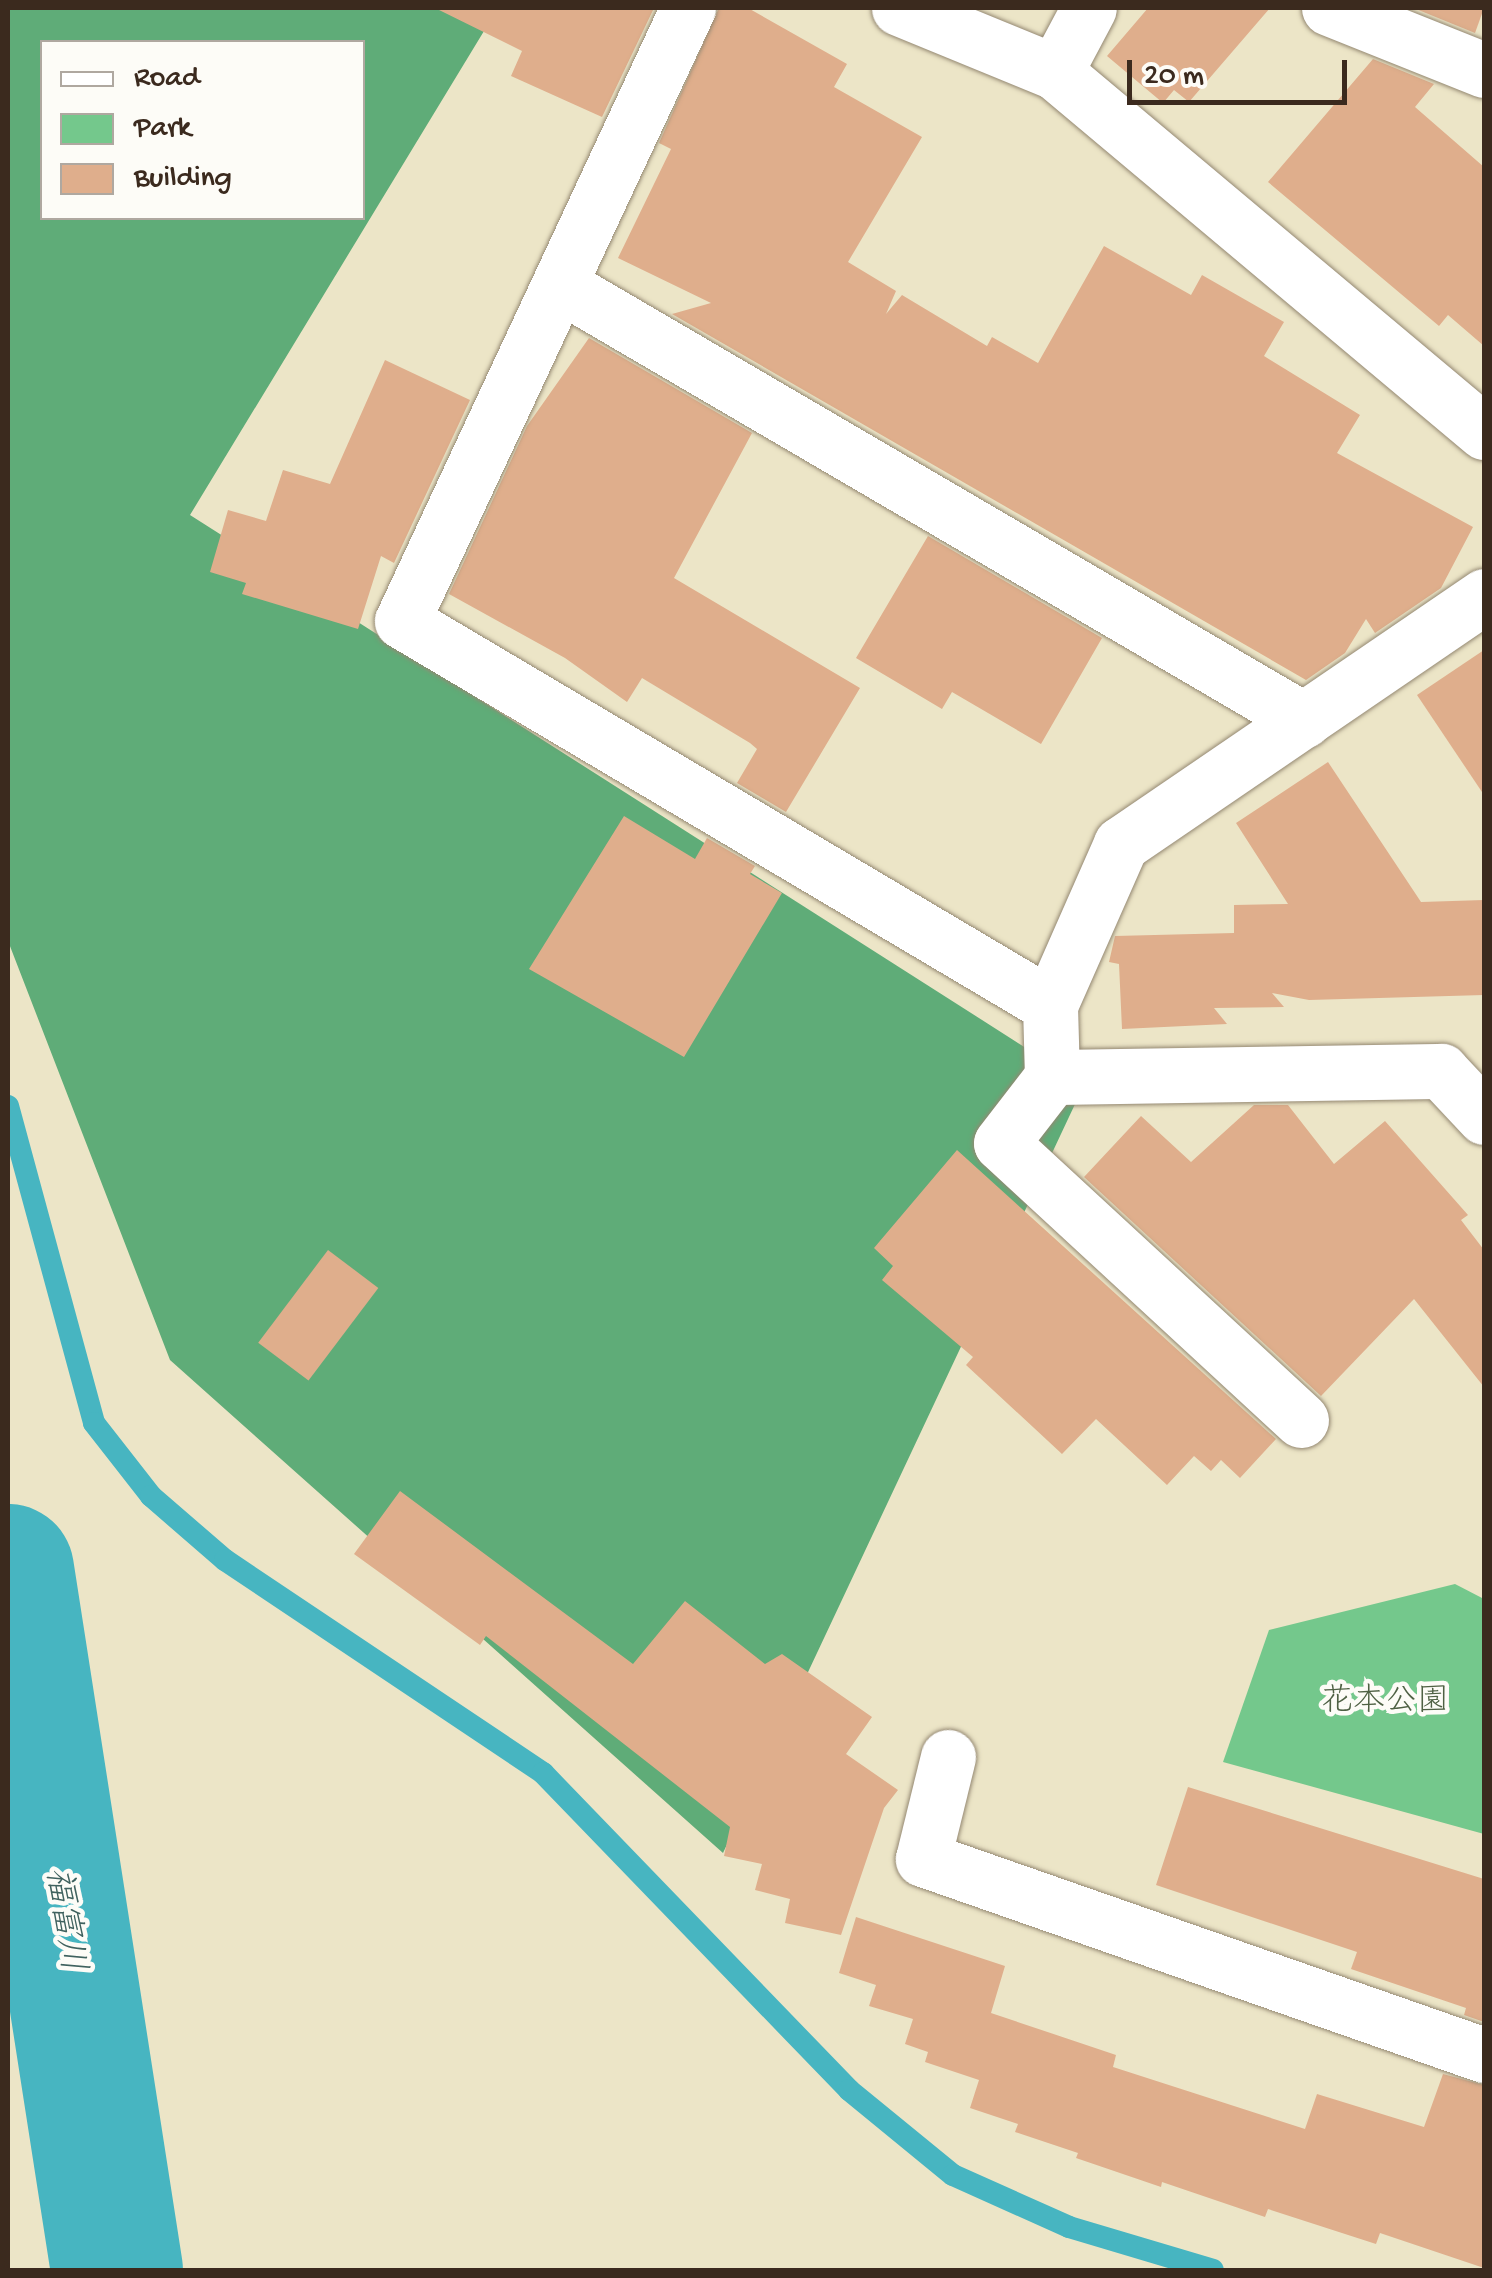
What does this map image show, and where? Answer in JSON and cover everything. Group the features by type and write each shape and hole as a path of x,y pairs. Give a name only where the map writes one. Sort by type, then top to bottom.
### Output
{"street":[{"path":"688,8 402,622 1050,1005"},
{"path":"900,8 1055,72 1484,432"},
{"path":"1055,72 1089,8"},
{"path":"1329,8 1484,70"},
{"path":"560,285 1304,720"},
{"path":"1301,1420 1001,1143 1052,1077 1050,1005 1121,844 1484,596"},
{"path":"1052,1077 1441,1071 1484,1117"},
{"path":"948,1756 923,1859 1484,2055"}],"green space":[{"path":"8,8 498,8 190,515 1084,1085 723,1853 170,1360 8,941"},
{"name":"花本公園","path":"1455,1584 1484,1599 1484,1834 1223,1762 1269,1630"}],"building":[{"path":"435,8 654,8 602,117 511,76 522,51"},
{"path":"719,8 748,8 847,64 834,87 922,137 848,262 896,291 886,314 902,295 987,346 992,337 1038,363 1104,246 1191,295 1202,275 1284,322 1264,356 1360,415 1337,453 1473,527 1441,588 1375,633 1366,619 1345,653 1306,680 672,314 711,303 618,258 671,149 659,143"},
{"path":"1148,8 1270,8 1189,102 1174,90 1163,103 1107,56"},
{"path":"1417,8 1484,8 1475,33 1416,9"},
{"path":"1373,59 1434,84 1415,107 1484,167 1484,346 1448,315 1439,326 1268,182"},
{"path":"589,338 752,433 674,578 860,688 786,812 737,783 757,749 750,743 642,678 627,702 565,658 449,594 527,426"},
{"path":"385,360 470,400 394,563 381,556 358,629 242,594 246,583 210,572 228,510 266,521 283,470 330,484"},
{"path":"928,536 1102,638 1041,744 952,692 942,709 856,658"},
{"path":"1484,650 1484,795 1417,695"},
{"path":"1328,762 1421,902 1484,900 1484,995 1309,1000 1272,993 1284,1007 1214,1008 1227,1024 1122,1029 1119,964 1109,962 1115,936 1234,933 1234,905 1288,904 1236,823"},
{"path":"624,816 695,859 707,838 755,866 750,874 782,893 684,1057 529,969"},
{"path":"1254,1105 1288,1105 1334,1164 1385,1121 1468,1215 1461,1220 1484,1250 1484,1387 1414,1299 1321,1396 1084,1177 1141,1116 1191,1162"},
{"path":"957,1150 1276,1439 1240,1478 1221,1460 1211,1471 1194,1456 1167,1485 1096,1419 1062,1454 966,1365 973,1357 882,1280 893,1266 874,1248"},
{"path":"328,1250 378,1288 309,1381 258,1343"},
{"path":"400,1491 633,1664 685,1601 765,1664 782,1654 872,1717 846,1754 898,1790 884,1808 841,1935 785,1923 790,1899 755,1890 762,1864 724,1856 730,1827 486,1636 480,1645 354,1554"},
{"path":"1188,1787 1484,1879 1484,2022 1464,2015 1466,2008 1351,1969 1357,1952 1156,1885"},
{"path":"856,1917 1005,1966 991,2013 1116,2055 1113,2067 1305,2129 1317,2094 1424,2127 1443,2074 1484,2085 1484,2268 1380,2233 1376,2244 1268,2209 1265,2217 1162,2182 1161,2187 1076,2158 1078,2153 1015,2132 1018,2124 970,2108 979,2080 925,2062 928,2052 905,2044 913,2019 869,2006 876,1985 839,1973"}],"waterway":[{"path":"8,1106 94,1423 151,1496 225,1560 543,1773 849,2090 953,2175 1069,2227 1213,2270"},
{"name":"福富川","path":"8,1570 117,2270"}]}
